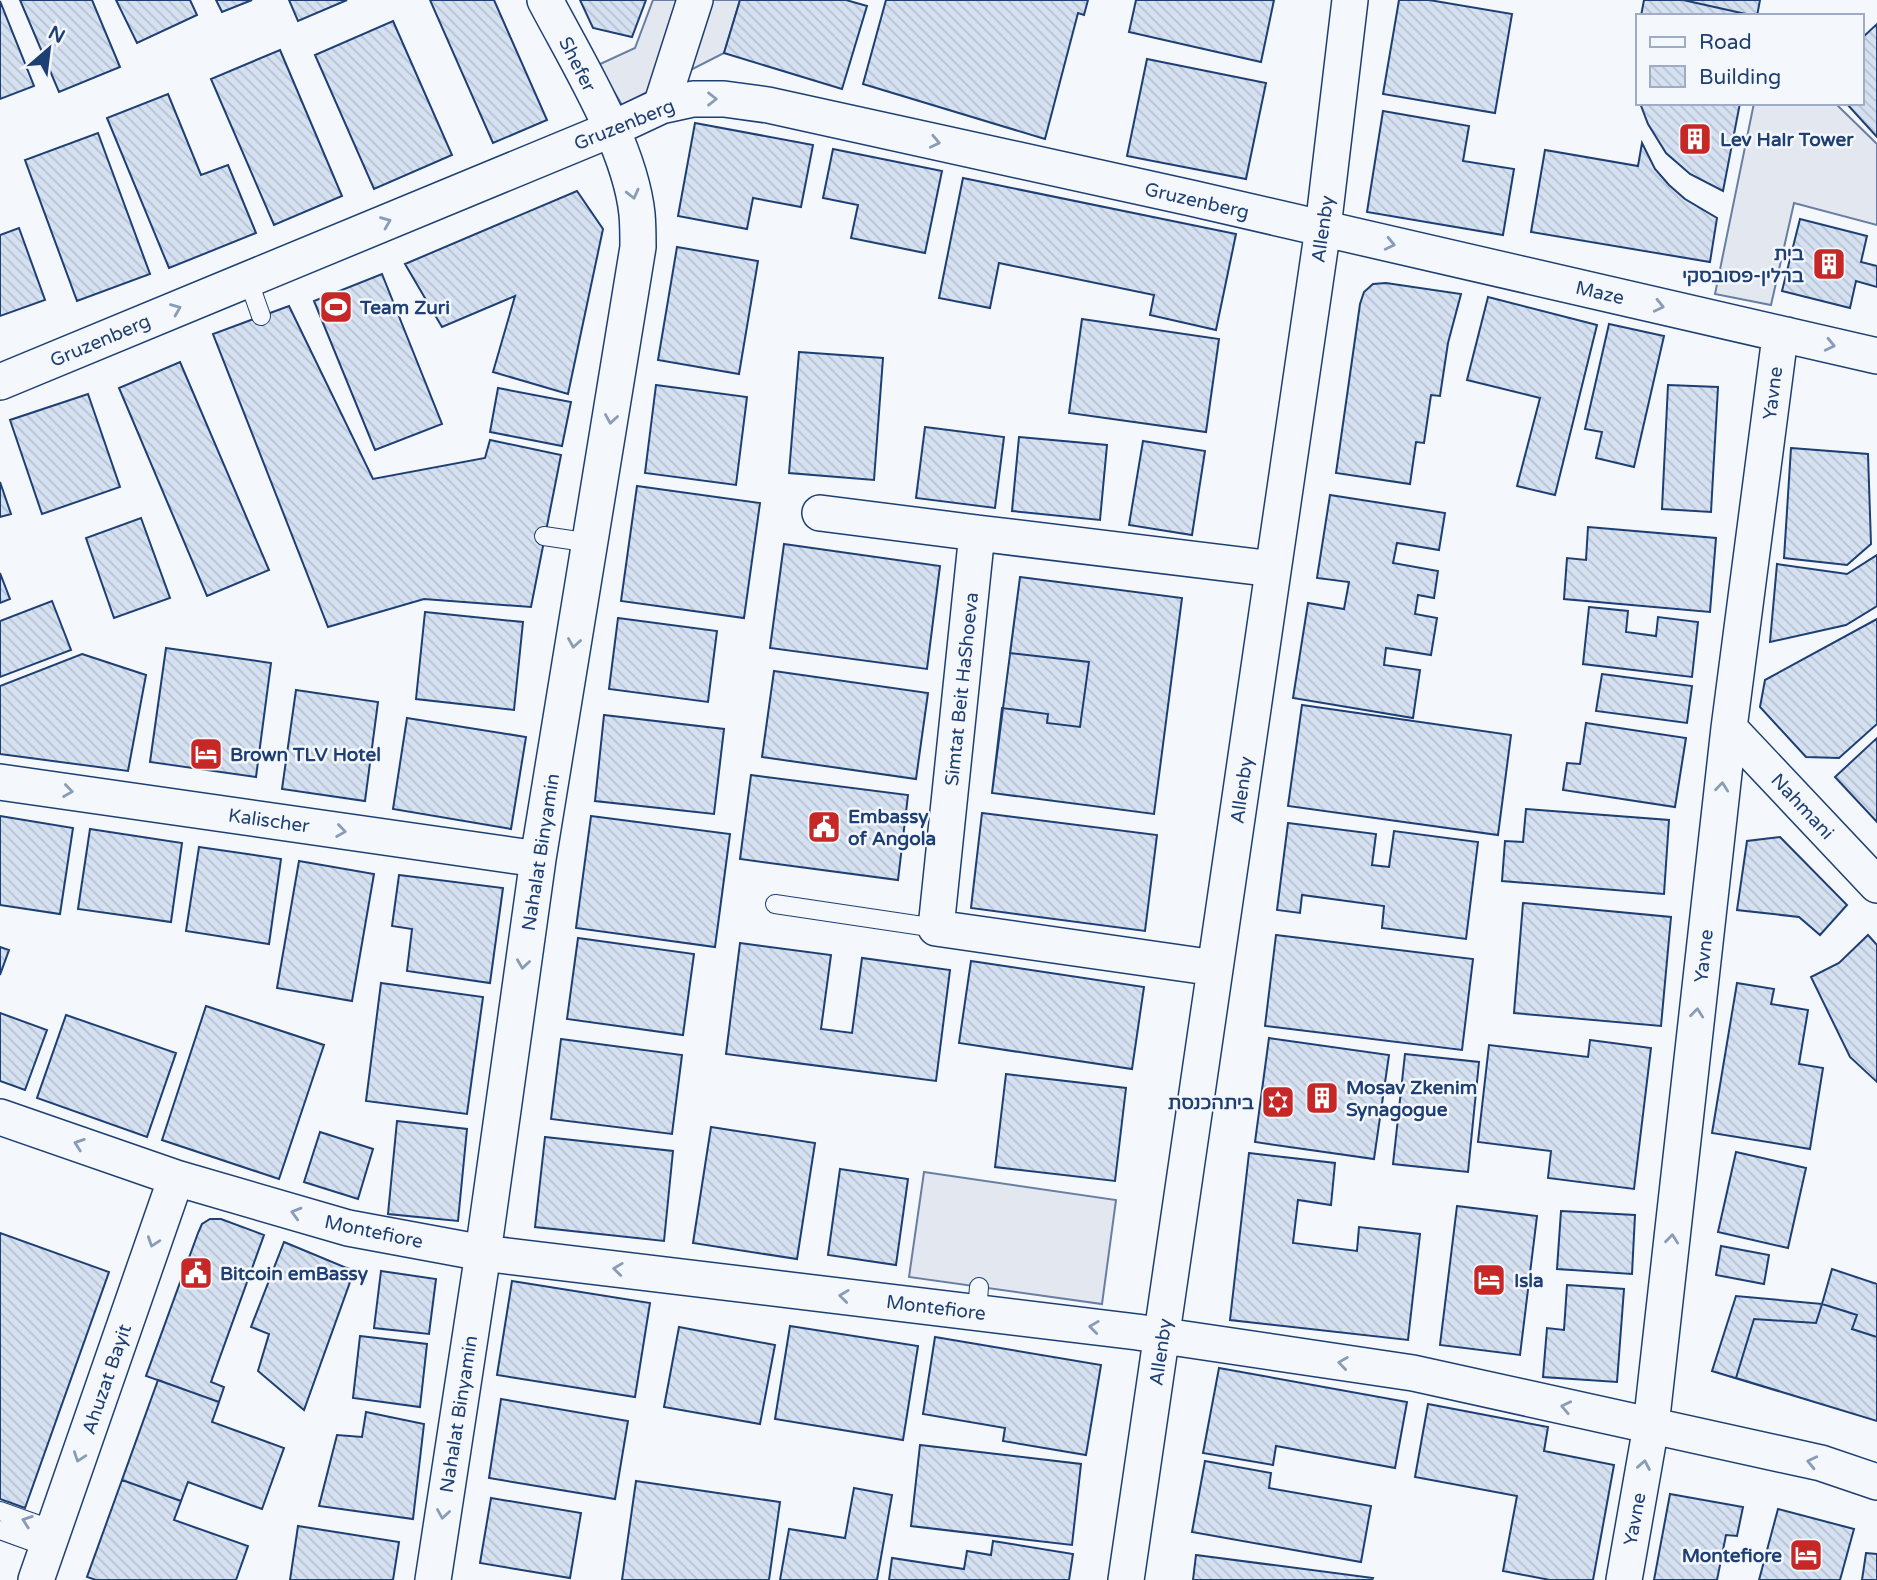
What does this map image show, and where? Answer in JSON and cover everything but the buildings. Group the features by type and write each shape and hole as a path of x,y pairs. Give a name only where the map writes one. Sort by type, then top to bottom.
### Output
{"street":[{"name":"Shefer","path":"545,0 612,129"},
{"path":"661,106 695,0"},
{"name":"Allenby","path":"1126,1580 1323,228 1350,0"},
{"name":"Gruzenberg","path":"0,382 612,129 661,106 708,98 768,105 1323,228"},
{"name":"Nahalat Binyamin","path":"433,1580 538,859 638,247 637,213 612,129"},
{"name":"Maze","path":"1323,228 1877,356"},
{"name":"Yavne","path":"1624,1580 1651,1426 1729,728 1778,352 1780,340 1787,335"},
{"path":"820,513 1273,569"},
{"name":"Simtat Beit HaShoeva","path":"936,928 976,533"},
{"name":"Nahmani","path":"1729,728 1877,885"},
{"name":"Kalischer","path":"0,782 538,859"},
{"path":"936,928 1215,968"},
{"name":"Montefiore","path":"0,1117 176,1178 348,1228 482,1253 978,1299 1162,1336 1413,1373 1821,1464 1877,1482"},
{"name":"Ahuzat Bayit","path":"36,1580 176,1178"}],"lane":[{"path":"248,279 261,316"},
{"path":"544,536 590,543"},
{"path":"775,904 936,928"},
{"path":"0,1511 50,1538"},
{"path":"0,1530 50,1538"}],"shaded area":[{"path":"653,0 740,0 724,53 622,105 598,65 635,48"},
{"path":"1754,105 1837,105 1877,144 1877,225 1794,203 1771,305 1715,294"},
{"path":"924,1172 1116,1200 1102,1304 909,1277"}],"place":[{"name":"Lev HaIr Tower","path":"1695,139"},
{"name":"בית ברלין-פסובסקי","path":"1829,264"},
{"name":"Team Zuri","path":"336,307"},
{"name":"Brown TLV Hotel","path":"206,754"},
{"name":"Embassy of Angola","path":"824,827"},
{"name":"Mosav Zkenim Synagogue","path":"1322,1098"},
{"name":"ביתהכנסת","path":"1278,1102"},
{"name":"Bitcoin emBassy","path":"196,1273"},
{"name":"Isla","path":"1489,1280"},
{"name":"Montefiore","path":"1806,1555"}]}
